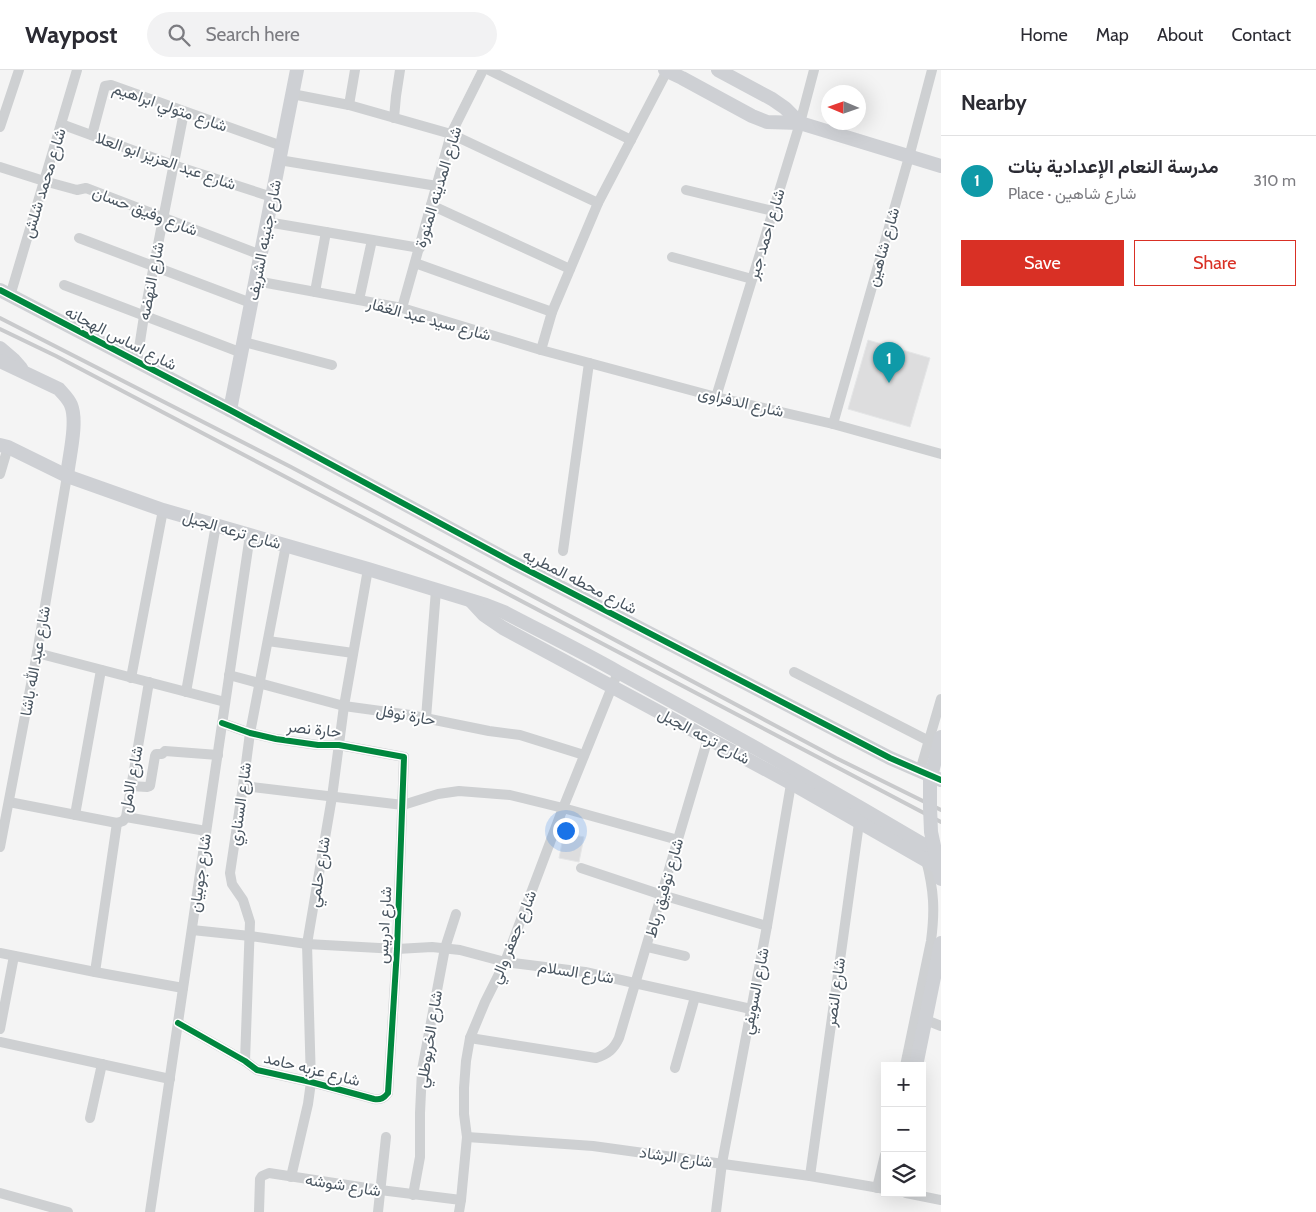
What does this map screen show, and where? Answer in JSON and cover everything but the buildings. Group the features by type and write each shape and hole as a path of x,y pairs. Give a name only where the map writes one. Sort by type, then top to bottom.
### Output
{"street":[{"path":"0,127 5,96 19,70"},
{"name":"شارع محمد شلش","path":"5,293 44,181 77,70"},
{"name":"شارع جنينه الشريف","path":"230,410 297,70"},
{"path":"349,105 356,70"},
{"path":"394,118 400,70"},
{"name":"شارع المدينه المنورة","path":"402,308 451,134 483,70"},
{"path":"489,70 631,140"},
{"path":"541,350 552,312 598,203 666,70 752,116 767,122 800,123 941,166"},
{"path":"718,70 779,103 800,123"},
{"name":"شارع احمد جبر","path":"716,397 800,123 814,70"},
{"name":"شارع شاهين","path":"833,424 932,70"},
{"name":"شارع متولي ابراهيم","path":"92,135 105,86 108,84 184,112 281,153 437,186"},
{"path":"292,94 349,105 451,134 598,203"},
{"name":"شارع النهضه","path":"137,361 184,112"},
{"name":"شارع عبد العزيز ابو العلا","path":"61,124 173,165 272,198"},
{"name":"شارع وفيق حسان","path":"0,167 77,190 86,188 261,255"},
{"path":"686,190 773,210"},
{"path":"431,205 570,269"},
{"path":"267,222 420,248"},
{"path":"315,292 326,232"},
{"path":"79,238 251,303"},
{"path":"359,300 372,240"},
{"path":"672,257 752,279"},
{"path":"415,263 552,312"},
{"name":"شارع سيد عبد الغفار","path":"256,281 402,308 541,350"},
{"path":"64,285 144,316 243,348 332,365"},
{"name":"شارع اساس الهجانه","path":"5,293 230,410"},
{"path":"0,348 24,372"},
{"name":"شارع الدفراوى","path":"541,350 716,397 833,424 941,454"},
{"path":"0,361 58,389 70,404 74,422 67,476"},
{"path":"563,551 589,363"},
{"name":"شارع محطه المطريه","path":"230,410 521,566 890,758 941,780"},
{"path":"0,474 4,446"},
{"name":"شارع ترعه الجبل","path":"4,446 67,476 164,510 368,569 504,612 618,672 792,776 860,814 941,855"},
{"name":"شارع عبد الله باشا","path":"0,847 67,476"},
{"path":"131,678 164,510"},
{"path":"186,692 216,525"},
{"name":"شارع جوبيان","path":"150,1212 250,535"},
{"name":"شارع السناري","path":"245,1061 250,922 243,900 232,884 230,873 250,733 286,545"},
{"name":"شارع حلمي","path":"291,1177 308,1104 311,1082 307,944 332,797 344,706 368,569"},
{"path":"426,718 436,590"},
{"name":"شارع ترعه الجبل","path":"470,600 484,615 532,645 708,738 792,776"},
{"path":"268,641 353,653"},
{"path":"36,653 225,702"},
{"path":"75,815 101,670"},
{"name":"شارع جعفر والي","path":"459,1212 467,1136 464,1114 464,1088 470,1038 505,962 563,808 618,672"},
{"path":"794,672 935,739"},
{"name":"حارة نوفل","path":"229,675 344,706 410,715 489,731 520,735 584,755"},
{"name":"شارع الامل","path":"9,802 117,823 123,821 126,816 132,786 149,682"},
{"path":"941,699 930,780 931,832 941,879"},
{"name":"حارة نصر","path":"222,723 250,733 297,743 339,745 404,757"},
{"name":"شارع توفيق رباط","path":"470,1038 596,1058 607,1054 615,1048 708,738"},
{"path":"920,771 935,739"},
{"path":"132,786 150,786 155,756 165,751 218,755"},
{"name":"شارع ادريس","path":"388,1093 397,948 404,757"},
{"name":"شارع السويفي","path":"716,1212 722,1163 767,926 792,776"},
{"path":"243,786 402,805 438,794 459,792 510,796 563,808 678,840"},
{"name":"شارع ترعه الجبل","path":"860,814 941,870"},
{"name":"شارع النصر","path":"810,1176 860,814"},
{"path":"126,816 206,831"},
{"path":"94,972 117,823"},
{"path":"913,1062 916,1016 934,921 934,900 926,860"},
{"path":"581,868 662,895 767,926"},
{"name":"شارع الخربوطلي","path":"413,1195 420,1157 422,1070 445,948 456,914"},
{"name":"شارع السلام","path":"192,930 307,944 460,950 505,962 585,972 751,1009"},
{"path":"913,1062 941,943"},
{"path":"646,947 685,956"},
{"path":"0,953 184,988"},
{"path":"0,1029 14,956"},
{"path":"675,1068 695,997"},
{"path":"916,1016 941,1026"},
{"name":"شارع عزبه حامد","path":"178,1023 245,1061 257,1070 374,1099 380,1100 388,1093"},
{"path":"0,1042 170,1079"},
{"path":"90,1118 102,1064"},
{"name":"شارع الرشاد","path":"467,1136 593,1146 810,1176 881,1189"},
{"path":"378,1212 386,1137"},
{"name":"شارع شوشه","path":"259,1212 260,1179 262,1176 269,1174 461,1200"},
{"path":"0,1193 37,1208 68,1212"},
{"path":"926,1197 941,1200"}],"railway":[{"path":"0,318 291,467 836,758 941,810"},
{"path":"0,329 56,356 941,822"}],"cycle path":[{"path":"0,290 230,410 512,562 890,758 941,780"},
{"path":"178,1023 245,1061 257,1070 374,1099 382,1098 388,1093 397,949 404,757 339,745 318,745 276,739 250,733 222,723"}],"place":[{"name":"مدرسة النعام الإعدادية بنات","path":"889,383"}]}
